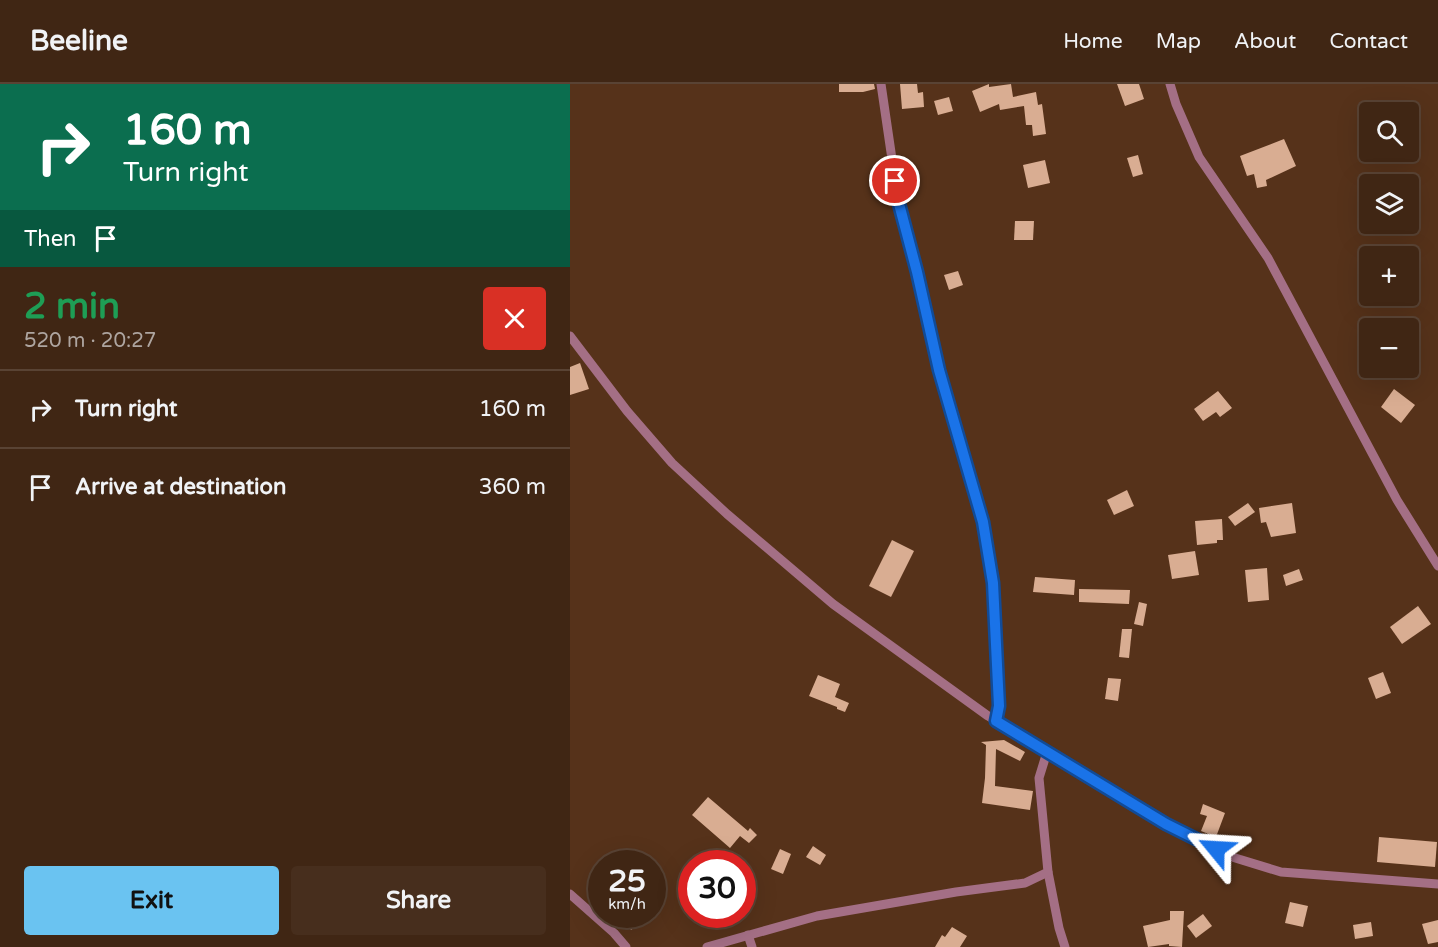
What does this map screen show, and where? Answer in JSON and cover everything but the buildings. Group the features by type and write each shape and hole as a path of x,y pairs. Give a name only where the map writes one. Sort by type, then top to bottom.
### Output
{"street":[{"path":"881,84 898,200 939,370 983,522 993,583 999,706 996,721"},
{"path":"1170,84 1198,157 1268,258 1397,500 1438,566"},
{"path":"570,336 627,411 672,463 728,514 833,604 996,721 1166,824 1232,857 1281,872 1438,884"},
{"path":"1047,752 1039,778 1048,872 1065,947"},
{"path":"707,947 817,916 956,892 1025,883 1048,872"},
{"path":"570,894 614,933 626,947"},
{"path":"748,935 752,947"}],"route":[{"path":"895,181 939,370 983,522 993,583 999,706 996,721 1166,824 1216,849"}]}
